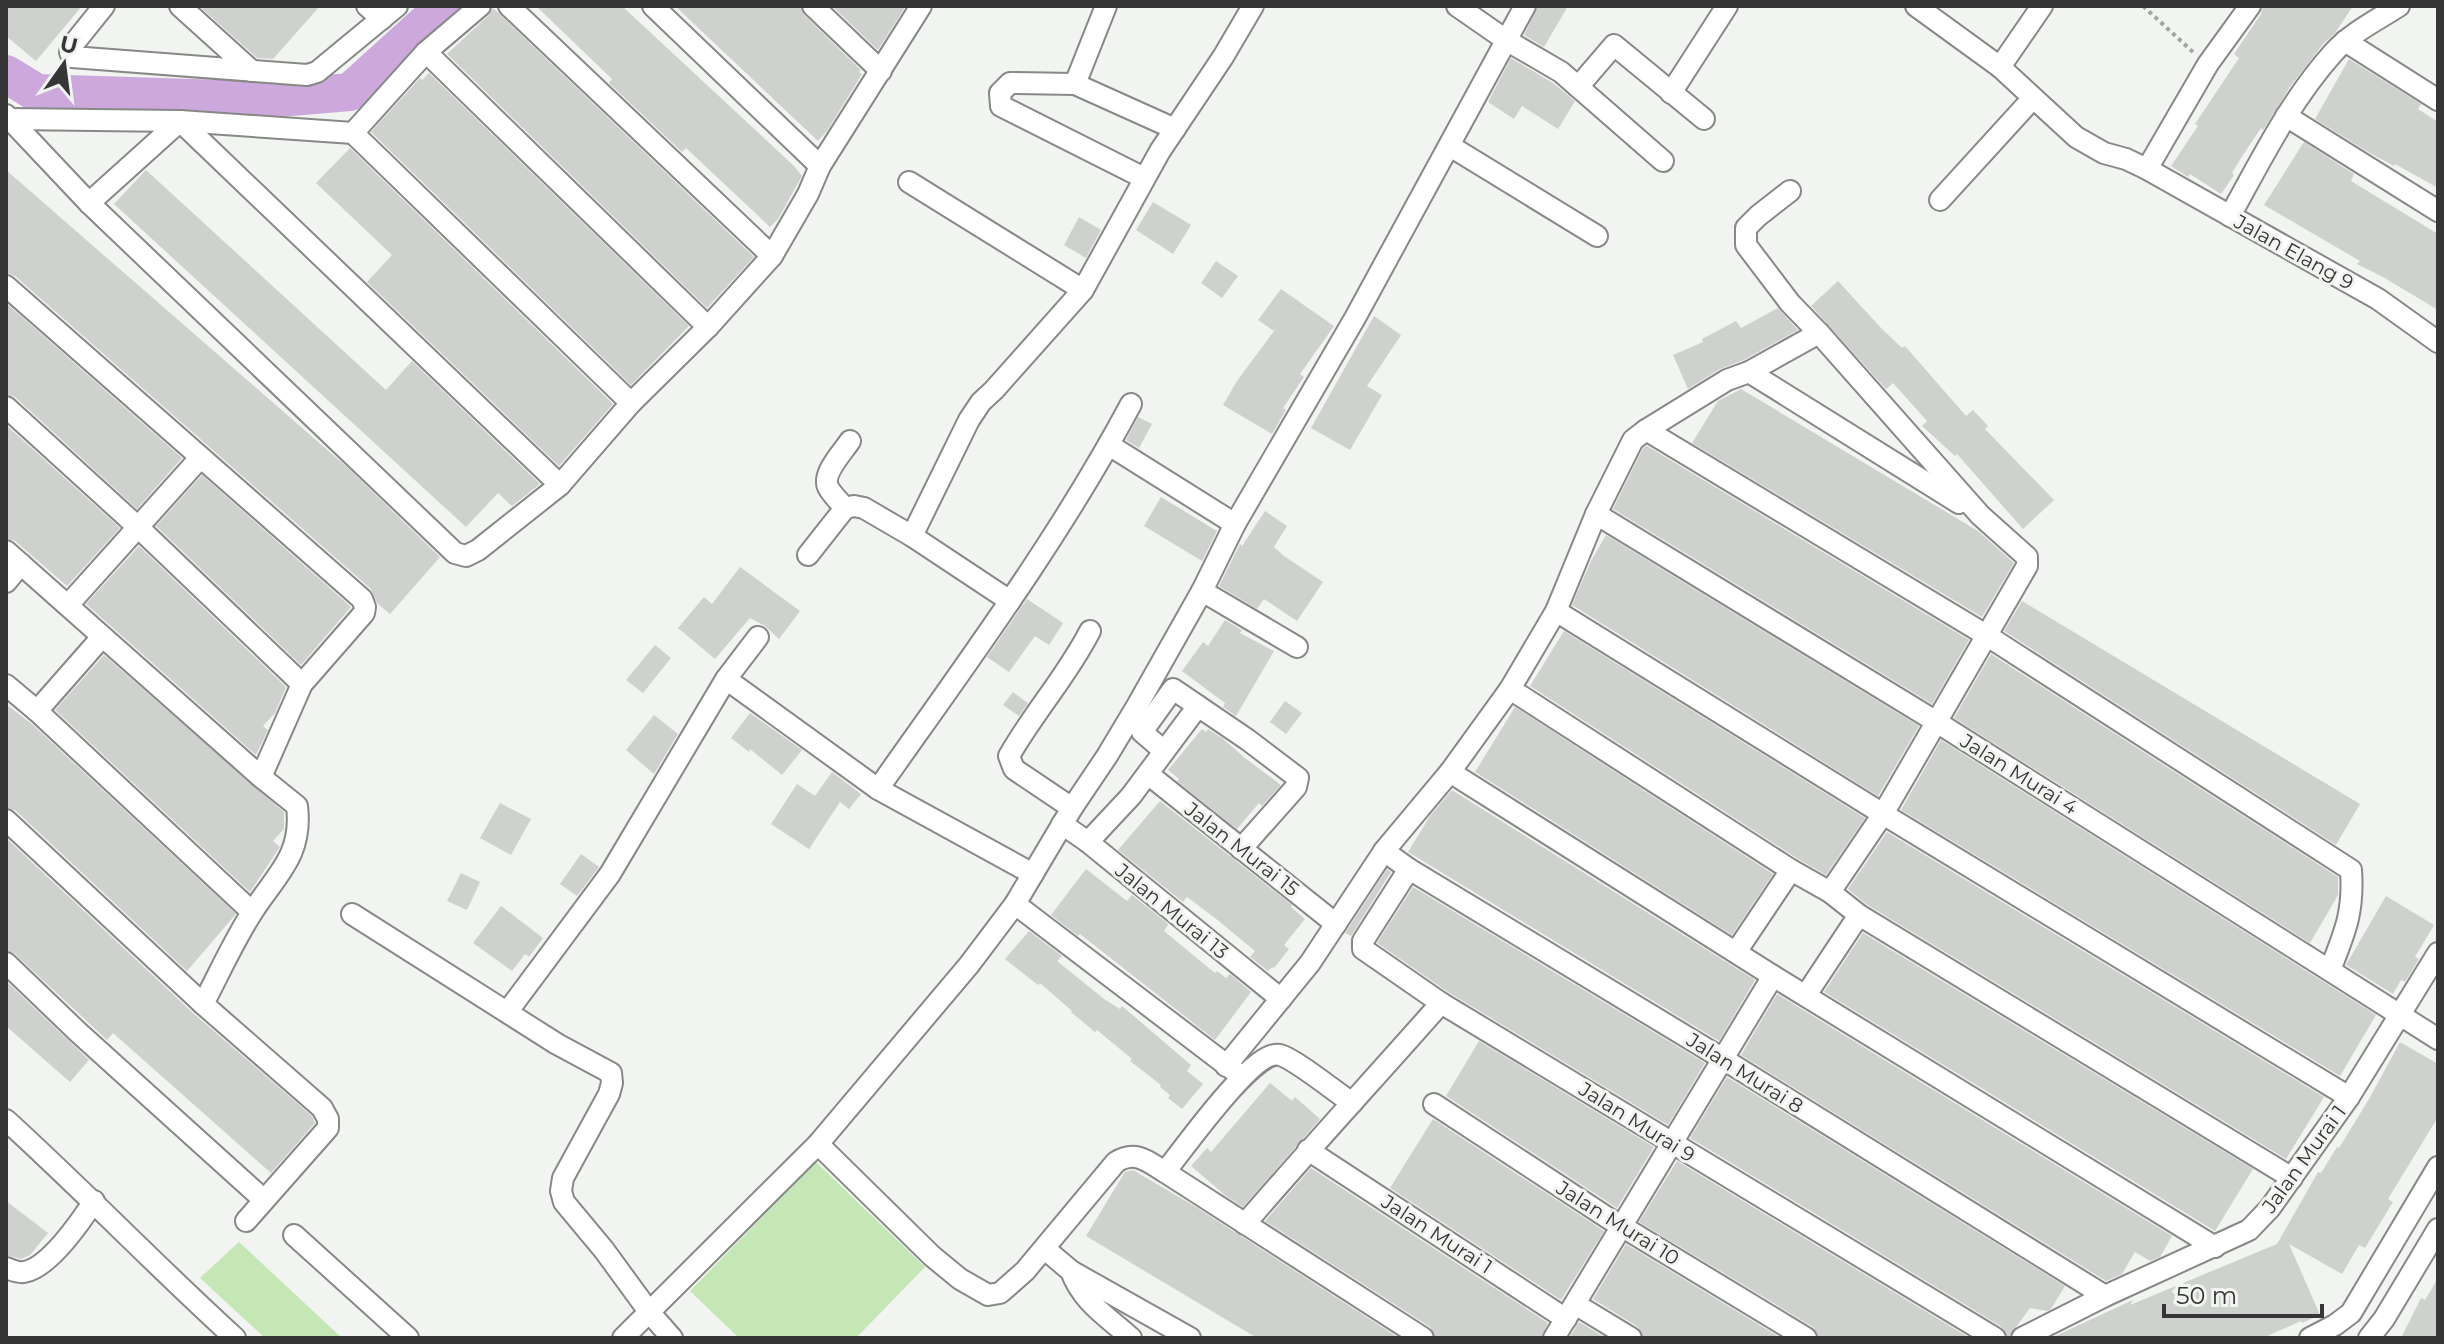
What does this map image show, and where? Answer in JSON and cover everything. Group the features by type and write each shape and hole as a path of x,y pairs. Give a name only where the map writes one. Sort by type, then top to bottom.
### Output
{"street":[{"path":"104,6 71,47 72,57 313,75 382,10"},
{"path":"180,6 252,71"},
{"path":"353,133 426,52 480,6"},
{"path":"509,6 772,256"},
{"path":"653,6 820,166"},
{"path":"813,6 881,71"},
{"path":"8,117 89,203 455,553 466,556 478,550 560,485 631,403 708,327 772,256 808,194 820,166 921,6"},
{"path":"1075,84 1106,6"},
{"path":"912,536 969,420 981,402 1083,290 1144,178 1253,6"},
{"path":"1457,6 1506,40 1561,72 1663,161"},
{"path":"623,1338 818,1144 969,965 1015,904 1107,756 1202,591 1235,524 1355,318 1525,6"},
{"path":"1671,93 1727,6"},
{"name":"Jalan Elang 9","path":"1916,6 2000,67 2076,137 2104,153 2147,169 2378,299 2438,342"},
{"path":"2000,67 2042,6"},
{"path":"2147,169 2208,64 2250,6"},
{"path":"2230,216 2286,116 2333,53 2345,41 2399,6"},
{"path":"2345,41 2438,100"},
{"path":"1578,87 1614,45 1704,119"},
{"path":"426,52 708,327"},
{"path":"1144,178 1001,106 1000,93 1010,83 1075,84 1175,129"},
{"path":"1940,200 2033,98"},
{"path":"2286,116 2438,211"},
{"path":"8,117 180,121 353,133 631,403"},
{"path":"89,203 180,121"},
{"path":"180,121 560,485"},
{"path":"1450,146 1597,236"},
{"path":"909,182 1083,290"},
{"path":"1790,191 1746,228 1746,245 1790,303 1980,515 2027,557 2027,566 1883,814 1830,892"},
{"path":"6,286 362,599 364,613 302,684 261,777"},
{"path":"1165,1172 1384,851 1450,772 1510,689 1556,611 1596,514 1633,440 1727,380 1749,372 1819,333"},
{"path":"1749,372 1980,515"},
{"path":"878,789 1010,601 1109,445 1131,404"},
{"path":"6,407 139,528 302,684"},
{"path":"1646,430 1986,635 2351,870 2353,896 2347,927 2330,970"},
{"path":"845,508 826,482 850,441"},
{"path":"1109,445 1235,524"},
{"path":"68,605 200,458"},
{"path":"808,555 845,508 864,508 1010,601"},
{"name":"Jalan Murai 4","path":"1596,514 1935,721 2438,1039"},
{"path":"6,582 13,557 297,806 299,821 296,840 284,870 252,912 203,1004"},
{"path":"1202,591 1297,647"},
{"path":"1556,611 2349,1097"},
{"name":"Jalan Murai 13","path":"1090,631 1075,661 1009,756 1014,769 1067,816 1088,842 1281,999"},
{"path":"37,711 102,637"},
{"path":"508,1011 610,874 726,679 758,637"},
{"path":"726,679 878,789 1033,874"},
{"path":"6,685 252,912"},
{"path":"1164,751 1142,732 1171,689 1298,778 1296,787 1241,849"},
{"path":"1510,689 1830,892 1859,915 2292,1178"},
{"path":"1088,842 1131,796 1198,706"},
{"path":"1450,772 1773,976 2215,1247"},
{"name":"Jalan Murai 15","path":"1148,774 1336,924"},
{"path":"6,820 203,1004 322,1108 328,1119 328,1128 246,1221"},
{"name":"Jalan Murai 8","path":"1384,851 2105,1296"},
{"name":"Jalan Murai 9","path":"1409,869 1363,941 1362,946 1370,954 1441,1003 1995,1338"},
{"path":"1736,952 1791,870"},
{"path":"1015,904 1233,1071"},
{"path":"352,914 557,1044 611,1073 609,1094 563,1178 561,1191 564,1202 672,1338"},
{"path":"1806,995 1859,915"},
{"name":"Jalan Murai 1","path":"2022,1338 2053,1331 2105,1296 2249,1230 2270,1208 2349,1097 2438,953"},
{"path":"6,963 264,1200"},
{"path":"1554,1338 1773,976"},
{"path":"1245,1224 1441,1003"},
{"path":"1233,1071 1266,1056 1282,1056 1352,1103"},
{"name":"Jalan Murai 10","path":"1434,1104 1622,1227 1806,1338"},
{"path":"6,1120 235,1338"},
{"path":"818,1144 932,1256 976,1290 988,1295 1000,1293 1045,1249 1116,1162 1126,1156 1140,1158 1165,1172 1423,1338"},
{"name":"Jalan Murai 1","path":"1308,1150 1571,1311 1631,1338"},
{"path":"2310,1338 2351,1313 2438,1167"},
{"path":"6,1268 21,1273 32,1270 46,1260 79,1225 94,1201"},
{"path":"2369,1338 2384,1319 2438,1229"},
{"path":"294,1235 408,1338"},
{"path":"1045,1249 1071,1271 1190,1338"},
{"path":"1071,1271 1089,1302 1128,1337"}],"path":[{"path":"2143,6 2208,64"}],"green space":[{"path":"816,1162 925,1267 856,1338 739,1338 690,1291"},
{"path":"239,1242 342,1338 265,1338 200,1278"}],"building":[{"path":"6,6 82,6 36,61 6,36"},
{"path":"199,6 320,6 273,59 257,58"},
{"path":"536,6 622,6 802,176 778,219 770,227 686,148 682,152 609,83 612,79"},
{"path":"675,6 800,6 804,15 862,74 818,141"},
{"path":"832,6 906,6 878,50"},
{"path":"1538,6 1568,6 1544,47 1524,35"},
{"path":"2263,6 2353,6 2335,33 2292,84 2263,130 2261,128 2221,194 2171,166 2239,58 2234,54 2261,14"},
{"path":"493,8 754,257 707,308 447,54"},
{"path":"1511,58 1553,83 1575,101 1558,129 1522,106 1514,119 1488,102"},
{"path":"2349,59 2421,104 2418,109 2438,122 2438,188 2368,152 2315,119"},
{"path":"429,73 689,326 631,385 371,132 420,78 422,80"},
{"path":"2304,142 2354,174 2351,181 2438,234 2438,310 2357,264 2360,261 2264,205"},
{"path":"350,148 613,404 559,466 367,282 392,255 316,183"},
{"path":"6,170 348,468 440,557 390,614 377,603 371,589 15,276 6,273"},
{"path":"146,170 386,390 412,361 540,484 512,506 498,493 466,527 114,204"},
{"path":"1153,202 1191,225 1173,254 1136,230"},
{"path":"1079,217 1101,230 1086,258 1064,245"},
{"path":"1216,261 1238,276 1222,298 1201,283"},
{"path":"1838,281 1882,329 1902,348 1905,346 1966,416 1973,410 1988,426 1985,429 2054,500 2023,529 1957,454 1955,456 1922,426 1927,421 1893,383 1886,389 1811,306"},
{"path":"1281,289 1334,326 1300,374 1304,377 1283,408 1286,410 1272,434 1223,405 1274,331 1258,320"},
{"path":"6,303 182,458 137,509 15,397 6,394"},
{"path":"1778,308 1798,330 1744,360 1720,369 1688,389 1673,355 1703,342 1702,339 1736,321 1741,328"},
{"path":"1374,316 1401,335 1367,386 1382,395 1350,450 1311,428"},
{"path":"1741,389 1978,531 2014,563 1982,617 1692,443 1718,401"},
{"path":"1138,417 1152,424 1139,448 1126,440"},
{"path":"6,425 120,528 67,586 15,541 6,538"},
{"path":"1647,446 1969,640 1932,704 1613,509 1643,448"},
{"path":"202,475 351,607 301,665 156,526"},
{"path":"1161,497 1217,531 1202,561 1144,526"},
{"path":"1265,511 1287,526 1274,547 1323,582 1297,621 1264,599 1257,609 1219,586 1240,544 1242,546"},
{"path":"1606,535 1919,726 1878,796 1572,605"},
{"path":"139,546 286,687 275,713 263,726 268,730 256,755 86,604"},
{"path":"740,567 800,611 779,639 750,618 715,659 678,628 704,597 712,604"},
{"path":"1027,599 1063,623 1049,645 1035,636 1009,672 987,657"},
{"path":"2022,601 2360,804 2336,845 2004,631"},
{"path":"1225,620 1242,630 1240,633 1274,651 1236,716 1223,707 1225,703 1182,671 1203,642 1208,646"},
{"path":"1564,631 1865,818 1826,875 1530,686"},
{"path":"655,645 671,658 643,693 626,680"},
{"path":"1991,654 2338,877 2338,895 2310,943 1954,718"},
{"path":"104,655 284,812 284,829 273,841 280,847 250,892 55,710"},
{"path":"1013,692 1028,703 1019,716 1003,705"},
{"path":"1285,701 1302,713 1286,734 1270,722"},
{"path":"6,704 33,725 236,914 187,971 15,810 6,807"},
{"path":"1515,707 1773,874 1732,935 1475,772"},
{"path":"750,713 802,750 782,775 731,738"},
{"path":"654,715 678,734 654,774 626,750"},
{"path":"1202,729 1206,732 1208,729 1222,738 1281,785 1262,806 1259,803 1237,829 1177,781 1179,779 1168,770"},
{"path":"1941,740 2376,1015 2340,1076 1901,810"},
{"path":"832,772 861,794 849,809 840,802 809,849 771,824 797,784 815,796"},
{"path":"1452,790 1755,980 1719,1041 1408,852 1430,816"},
{"path":"1160,801 1292,905 1305,919 1284,945 1289,949 1274,968 1268,971 1250,957 1255,951 1215,918 1187,897 1183,902 1118,850"},
{"path":"500,803 531,819 511,855 480,838"},
{"path":"1887,832 2324,1097 2286,1159 1866,904 1848,889"},
{"path":"6,838 194,1014 312,1116 315,1123 271,1173 113,1033 107,1040 15,954 6,950"},
{"path":"581,854 599,867 577,896 560,884"},
{"path":"1086,869 1127,901 1132,895 1166,922 1168,925 1164,931 1215,973 1217,971 1226,978 1230,974 1251,992 1215,1040 1080,934 1078,936 1051,915"},
{"path":"1387,869 1391,872 1351,936 1345,933"},
{"path":"461,873 480,882 467,910 447,901"},
{"path":"1413,887 1705,1063 1668,1125 1448,992 1377,943"},
{"path":"2386,896 2434,925 2415,957 2419,959 2405,982 2401,980 2393,994 2346,965"},
{"path":"501,906 543,938 529,957 525,954 512,971 473,943"},
{"path":"1029,931 1062,956 1057,961 1104,999 1120,1009 1122,1006 1191,1065 1187,1071 1203,1084 1182,1109 1168,1098 1170,1095 1161,1085 1130,1061 1132,1059 1097,1030 1095,1032 1040,983 1038,985 1005,959"},
{"path":"1863,933 2253,1169 2215,1231 1824,992"},
{"path":"6,981 89,1060 70,1082 6,1026"},
{"path":"1777,994 2172,1236 2160,1257 2150,1261 2135,1252 2122,1274 2106,1281 1741,1055"},
{"path":"1479,1041 1654,1147 1617,1208 1446,1096"},
{"path":"2400,1042 2438,1064 2438,1117 2388,1199 2393,1202 2365,1248 2359,1245 2342,1274 2289,1244 2320,1315 2263,1338 2051,1338 2133,1300 2130,1305 2277,1244 2318,1172 2321,1173 2339,1148 2369,1099"},
{"path":"1727,1077 2065,1286 2051,1309 2030,1308 2008,1338 2002,1327 1690,1138"},
{"path":"1270,1083 1292,1101 1295,1097 1320,1119 1243,1207 1191,1166 1207,1148 1211,1152"},
{"path":"1433,1119 1604,1231 1561,1300 1390,1188"},
{"path":"1677,1161 1968,1337 1819,1338 1813,1327 1639,1222"},
{"path":"1311,1168 1548,1323 1541,1338 1436,1338 1430,1327 1265,1221"},
{"path":"1133,1170 1399,1338 1257,1338 1086,1236 1125,1172"},
{"path":"6,1201 48,1233 30,1255 21,1259 6,1255"},
{"path":"1626,1244 1781,1338 1644,1338 1638,1327 1593,1299"},
{"path":"2438,1278 2438,1338 2401,1338 2421,1298 2425,1300"},
{"path":"1579,1322 1606,1338 1569,1338"}],"waterway":[{"path":"6,74 37,93 255,100 350,92 445,6"}]}
